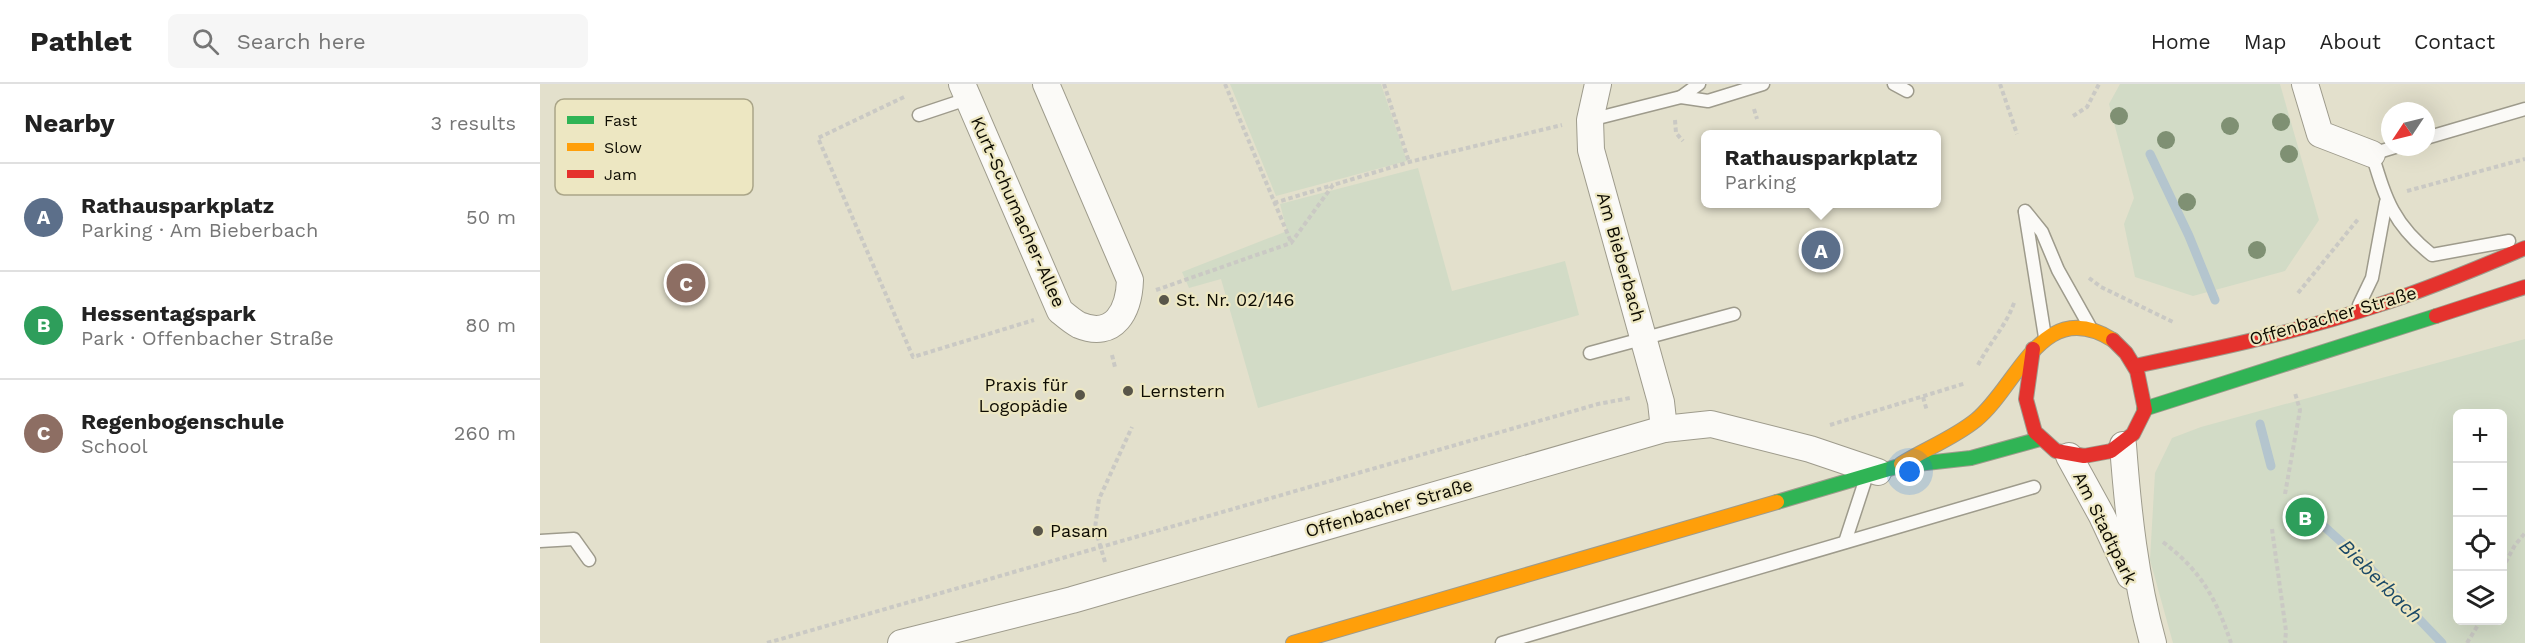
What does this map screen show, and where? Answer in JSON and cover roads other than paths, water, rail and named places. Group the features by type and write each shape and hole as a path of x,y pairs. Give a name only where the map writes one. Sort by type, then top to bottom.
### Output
{"main road":[{"name":"Offenbacher Straße","path":"2136,366 2269,337 2355,313 2456,278 2525,248"},
{"name":"Offenbacher Straße","path":"2144,409 2525,287"},
{"path":"2069,329 2092,330 2109,338 2124,350 2136,366 2144,387 2144,409 2133,434 2123,445 2107,455 2069,456 2053,450 2040,439 2030,423 2025,405 2024,384 2032,349 2045,337 2069,329"},
{"name":"Offenbacher Straße","path":"1881,471 1976,419 1991,404 2032,349"},
{"name":"Offenbacher Straße","path":"1293,643 1881,471 1943,464 2016,448 2040,439"}],"street":[{"name":"Kurt-Schumacher-Allee","path":"964,92 1060,311 1080,325 1104,328 1117,321 1124,312 1129,302 1130,280 1046,84"},
{"name":"Am Bieberbach","path":"1598,84 1590,120 1591,150 1658,393 1664,429"},
{"path":"2305,84 2320,134 2381,149"},
{"name":"Offenbacher Straße","path":"901,643 966,628 1113,587 1664,429 1711,424 1810,449 1881,471"},
{"name":"Am Stadtpark","path":"2123,445 2128,507 2141,601 2153,643"},
{"name":"Am Stadtpark","path":"2069,456 2102,516 2141,601"}],"lane":[{"path":"1682,97 1699,84"},
{"path":"1590,120 1682,97 1708,101 1763,84"},
{"path":"1894,84 1907,91"},
{"path":"919,115 964,92"},
{"path":"2435,135 2525,108"},
{"path":"2355,313 2372,278 2386,202 2384,156"},
{"path":"2386,202 2412,238 2433,255 2525,239"},
{"path":"2045,337 2025,211 2042,232 2058,270 2092,330"},
{"path":"1590,353 1734,314"},
{"path":"1845,542 1881,471"},
{"path":"1502,643 2034,487"},
{"path":"540,541 574,539 589,560"}],"waterway":[{"name":"Bieberbach","path":"2150,154 2189,236 2215,300"},
{"name":"Bieberbach","path":"2260,424 2271,466"},
{"name":"Bieberbach","path":"2317,520 2369,567 2442,643"}],"place":[{"name":"Rathausparkplatz","path":"1821,250"},
{"name":"Regenbogenschule","path":"686,283"},
{"name":"St. Nr. 02/146","path":"1164,300"},
{"name":"Lernstern","path":"1128,391"},
{"name":"Praxis für Logopädie","path":"1080,395"},
{"name":"Hessentagspark","path":"2305,517"},
{"name":"Pasam","path":"1038,531"}]}
